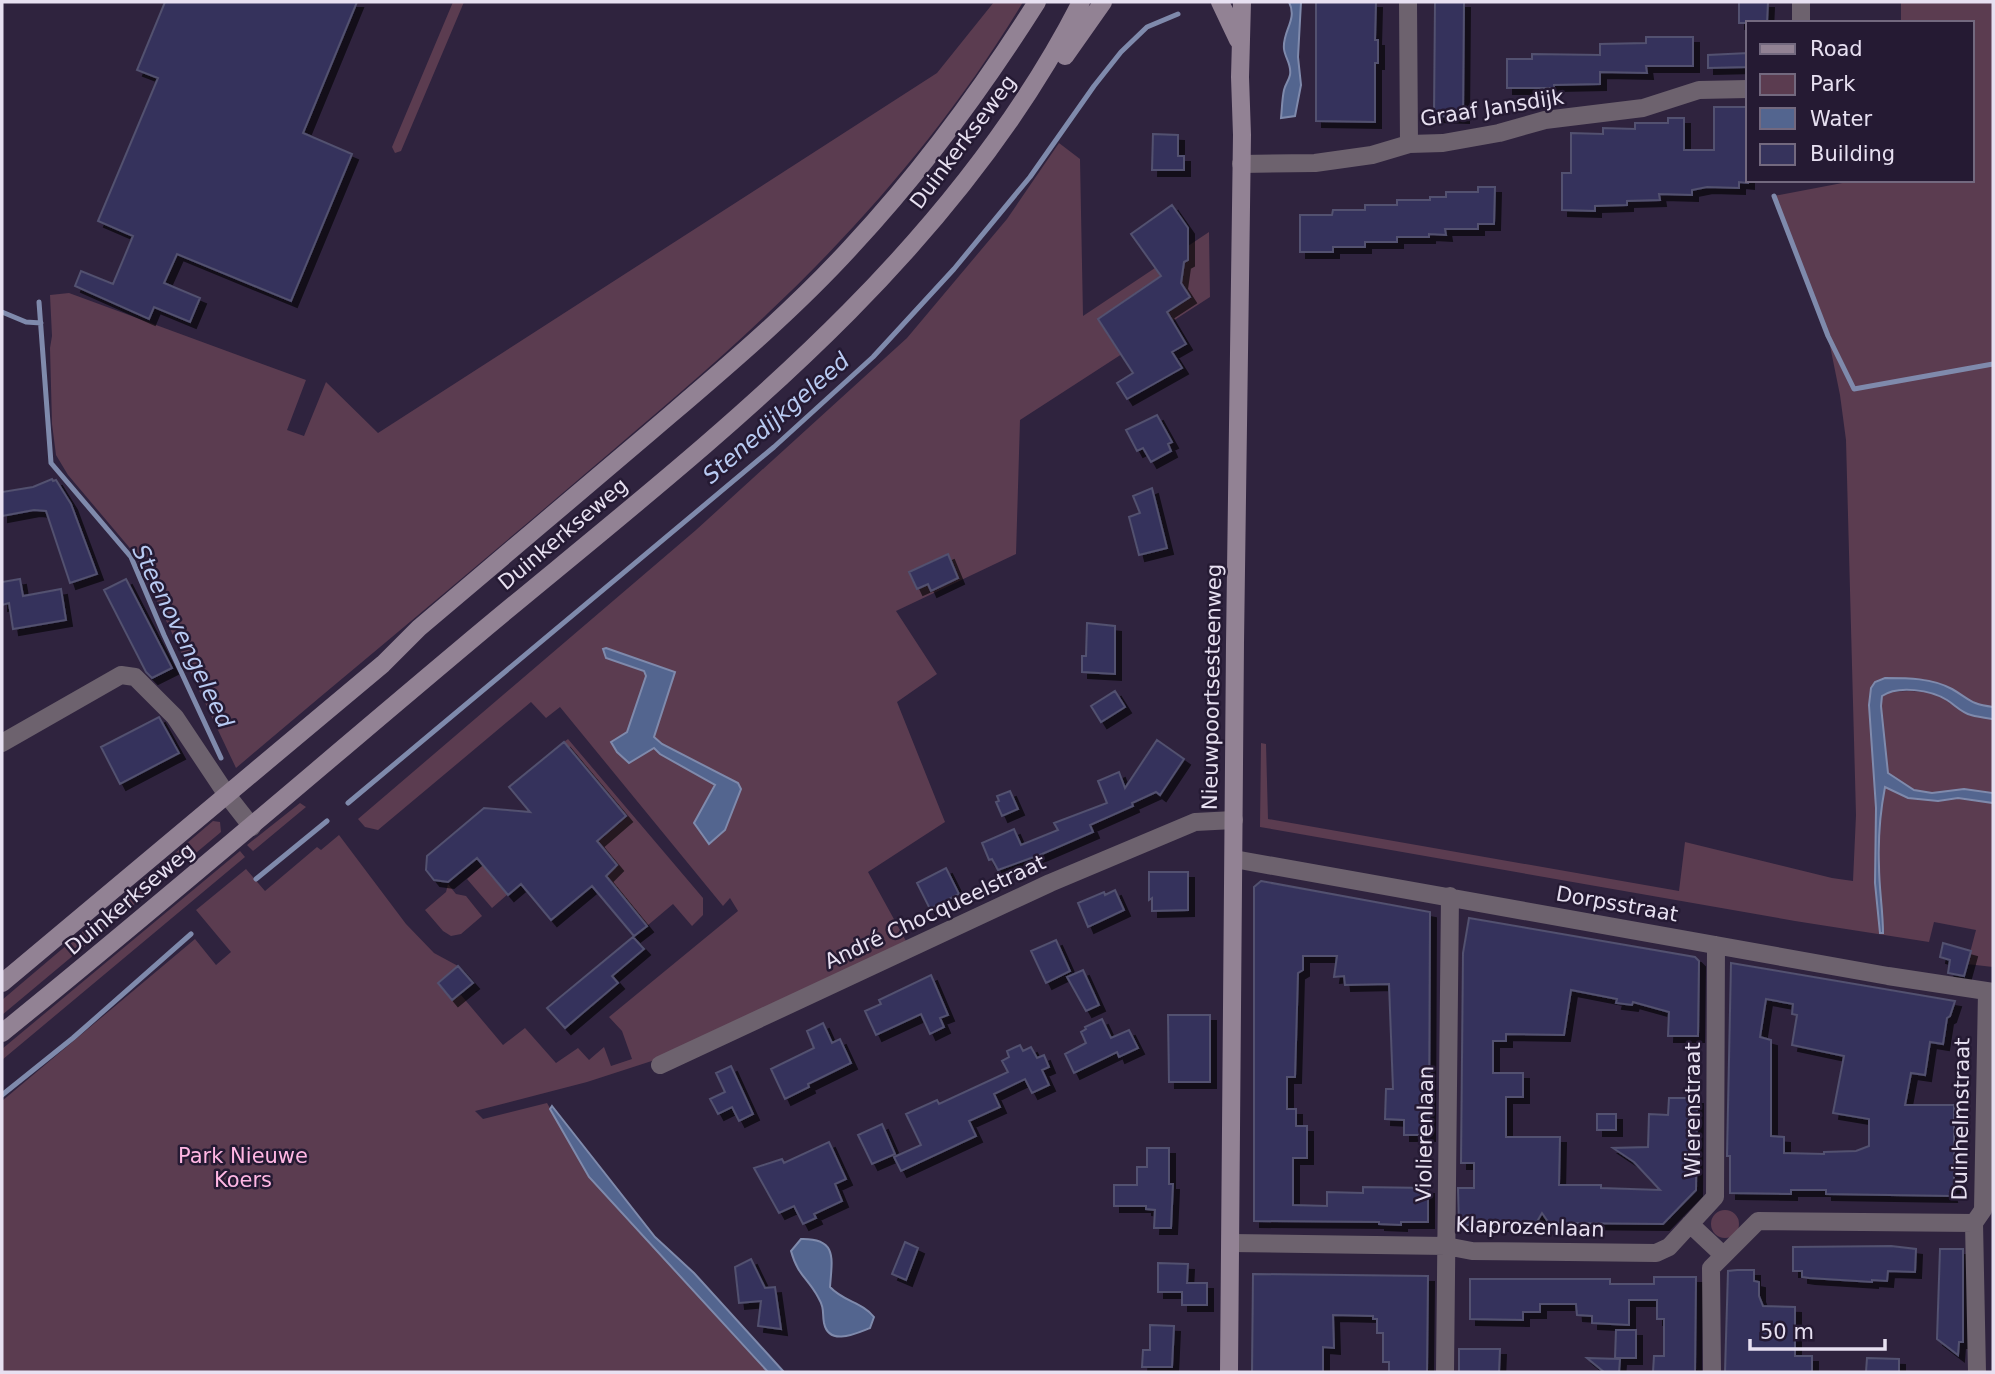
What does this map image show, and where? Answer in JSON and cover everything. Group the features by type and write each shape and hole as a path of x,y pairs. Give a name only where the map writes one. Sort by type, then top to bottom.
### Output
{"main road":[{"name":"Duinkerkseweg","path":"2,982 383,664 419,628 709,382 790,308 851,248 914,177 976,96 1037,2"},
{"name":"Duinkerkseweg","path":"2,1033 252,827 682,464 801,359 905,253 943,210 1034,88 1082,2"},
{"path":"989,151 1034,103 1103,2"},
{"path":"1220,2 1241,47"},
{"name":"Nieuwpoortsesteenweg","path":"1230,1372 1242,2"}],"street":[{"path":"1408,2 1409,144"},
{"path":"1801,2 1801,21"},
{"name":"Graaf Jansdijk","path":"1241,164 1315,163 1371,155 1409,144 1443,143 1499,133 1545,120 1643,108 1699,90 1746,89"},
{"path":"2,743 121,675 135,677 175,717 227,795 252,827"},
{"name":"André Chocqueelstraat","path":"660,1065 1050,883 1195,822 1234,820"},
{"name":"Dorpsstraat","path":"1234,859 1990,991"},
{"name":"Violierenlaan","path":"1445,1372 1450,896"},
{"name":"Wierenstraat","path":"1690,1224 1715,1197 1716,945"},
{"name":"Duinhelmstraat","path":"1977,1372 1974,1223 1983,1210 1990,991"},
{"path":"1712,1372 1711,1268 1758,1221 1974,1223"},
{"path":"1690,1224 1723,1255"},
{"name":"Klaprozenlaan","path":"1231,1242 1446,1247 1472,1251 1656,1253 1669,1247 1690,1224"}],"green space":[{"path":"453,2 464,2 401,151 395,153 392,147"},
{"path":"994,2 1023,2 938,127 839,243 746,334 681,392 236,768 134,553 68,475 56,455 52,424 50,295 69,293 306,380 287,430 304,436 326,382 378,433 937,73"},
{"path":"1901,2 1993,2 1993,707 1974,704 1953,690 1923,679 1875,682 1875,815 1880,932 1880,841 1885,787 1908,798 1938,801 1958,798 1993,803 1993,967 1967,964 1976,930 1934,922 1929,942 1260,827 1261,743 1266,744 1268,819 1679,891 1685,842 1853,881 1856,815 1846,440 1828,336 1774,196 1848,182 1974,182 1974,21 1901,21"},
{"name":"Park Nieuwe Koers","path":"1059,143 1080,159 1083,316 1209,232 1210,297 1020,420 1016,554 896,611 937,674 897,702 945,822 868,872 906,941 661,1058 587,1082 475,1111 483,1119 547,1103 589,1177 768,1372 2,1372 2,1101 195,939 216,965 231,952 196,910 246,869 265,891 317,847 321,850 339,835 406,924 434,953 458,966 439,984 452,1000 461,995 503,1045 525,1028 556,1063 578,1048 589,1060 604,1047 611,1066 632,1059 622,1031 609,1017 738,911 730,898 723,906 560,707 546,718 531,702 378,830 365,827 358,819 696,530 907,338 1007,219"},
{"path":"1888,692 1930,692 1968,715 1993,719 1993,793 1964,789 1932,793 1914,790 1888,773 1882,696"},
{"path":"568,739 703,898 703,915 692,926 673,904 647,926 606,876 617,864 597,841 626,816 564,742"},
{"path":"300,803 306,807 253,851 247,845"},
{"path":"213,821 220,822 221,832 2,1015 2,1000"},
{"path":"240,851 245,857 2,1060 2,1049"},
{"path":"484,864 508,894 492,908 467,879"},
{"path":"448,884 456,894 466,896 482,916 461,934 451,936 443,931 425,910 446,892"},
{"path":"1725,1210 1735,1214 1739,1224 1735,1234 1725,1238 1715,1234 1711,1224 1715,1214"}],"water":[{"path":"1289,2 1301,2 1298,57 1301,85 1295,116 1281,118 1284,90 1290,71 1284,49 1292,14"},
{"path":"603,649 675,672 654,737 662,744 738,783 741,789 725,830 709,844 694,823 715,785 654,748 629,763 611,742 627,732 646,676 644,671 606,658"},
{"path":"1885,678 1936,683 1975,703 1993,707 1993,719 1979,717 1965,713 1947,700 1924,691 1905,690 1882,696 1881,706 1888,773 1914,790 1932,793 1964,789 1993,793 1993,803 1958,798 1938,801 1908,798 1885,787 1879,836 1883,933 1880,933 1875,883 1876,808 1869,705 1871,688 1875,682"},
{"path":"552,1106 655,1237 694,1273 784,1372 768,1372 589,1177 550,1109"},
{"path":"801,1239 821,1242 827,1246 831,1259 830,1287 874,1317 870,1328 844,1336 831,1335 827,1330 820,1301 800,1271 791,1251"}],"building":[{"path":"165,2 357,2 303,133 352,154 291,301 177,254 164,283 200,298 190,322 154,307 149,319 75,286 81,271 113,284 133,236 98,221 158,78 137,70"},
{"path":"1316,2 1376,2 1375,40 1378,40 1378,63 1375,63 1375,122 1316,121"},
{"path":"1435,2 1464,2 1463,117 1434,116"},
{"path":"1739,2 1768,2 1767,21 1739,23"},
{"path":"1646,37 1693,37 1693,66 1646,66 1647,73 1600,72 1600,84 1507,88 1507,59 1532,59 1532,54 1600,55 1600,44 1646,43"},
{"path":"1746,53 1746,67 1708,68 1708,55"},
{"path":"1714,107 1746,107 1748,183 1739,182 1739,188 1707,187 1692,190 1692,195 1659,194 1660,200 1595,206 1595,211 1562,210 1562,173 1571,173 1571,133 1603,134 1603,128 1635,129 1635,123 1668,123 1668,118 1684,118 1684,150 1714,150"},
{"path":"1153,134 1178,135 1178,156 1184,156 1184,170 1152,170"},
{"path":"1478,187 1495,187 1494,224 1478,224 1478,229 1445,229 1446,235 1397,237 1397,242 1365,242 1365,247 1333,247 1333,252 1300,252 1300,215 1332,215 1333,210 1365,210 1365,205 1397,205 1397,200 1430,200 1430,197 1446,197 1446,192 1478,192"},
{"path":"1172,205 1188,228 1188,260 1184,262 1181,283 1190,297 1167,312 1186,344 1172,352 1182,368 1127,399 1117,383 1133,373 1098,319 1161,276 1131,234"},
{"path":"1157,415 1172,442 1168,444 1171,451 1151,462 1143,448 1137,451 1126,430"},
{"path":"52,479 56,480 71,504 97,574 70,583 46,511 34,510 2,516 2,492 33,487"},
{"path":"1152,488 1167,548 1139,555 1129,517 1140,513 1133,496"},
{"path":"948,554 958,578 931,591 928,584 917,589 909,572"},
{"path":"20,579 23,596 61,589 66,620 13,629 9,603 2,605 2,582"},
{"path":"126,579 172,668 152,678 146,672 104,590"},
{"path":"1087,623 1115,626 1115,674 1082,672 1082,656 1086,656"},
{"path":"1115,691 1125,707 1101,722 1091,706"},
{"path":"159,717 179,753 120,784 101,747"},
{"path":"1157,740 1184,759 1160,795 1156,792 1132,803 1133,806 1090,825 1093,832 1042,854 998,870 992,859 989,860 982,843 1014,829 1021,845 1058,830 1054,823 1107,803 1098,781 1119,772 1125,788"},
{"path":"564,742 626,816 597,841 617,865 606,876 647,926 634,936 592,886 551,920 521,884 508,895 477,858 448,882 434,880 426,870 427,856 484,808 530,812 509,787"},
{"path":"1010,791 1018,809 1002,816 996,802 999,801 997,796"},
{"path":"946,868 959,894 930,909 917,883"},
{"path":"1149,872 1188,872 1188,910 1152,911 1152,898 1149,900"},
{"path":"1261,881 1430,912 1429,1135 1404,1135 1404,1120 1385,1119 1386,1089 1393,1089 1389,984 1345,985 1344,976 1334,977 1337,956 1303,956 1303,970 1298,973 1295,1077 1287,1077 1287,1109 1296,1109 1296,1126 1307,1126 1307,1158 1293,1158 1293,1205 1327,1206 1327,1192 1363,1193 1363,1187 1428,1188 1428,1222 1401,1222 1401,1225 1379,1222 1254,1221 1254,887"},
{"path":"1115,890 1124,910 1088,927 1078,903"},
{"path":"1469,918 1695,957 1699,961 1698,1036 1668,1036 1669,1012 1633,1002 1632,1005 1616,1003 1617,999 1571,990 1564,1035 1506,1034 1506,1041 1493,1041 1493,1073 1523,1073 1523,1097 1506,1097 1506,1137 1560,1137 1559,1185 1660,1190 1634,1162 1613,1148 1648,1147 1649,1114 1668,1115 1669,1098 1697,1098 1696,1190 1663,1224 1558,1223 1553,1229 1542,1213 1535,1225 1459,1225 1458,1188 1474,1188 1474,1163 1461,1163 1463,953"},
{"path":"633,937 644,949 612,976 618,983 565,1028 547,1008"},
{"path":"1056,940 1070,971 1046,983 1031,951"},
{"path":"1943,943 1971,951 1964,976 1948,973 1950,960 1940,957"},
{"path":"1731,963 1955,1001 1947,1018 1943,1044 1930,1042 1925,1075 1911,1073 1905,1105 1954,1105 1954,1192 1950,1192 1951,1196 1826,1194 1826,1190 1791,1190 1791,1194 1730,1193 1730,1156 1727,1156","holes":["1766,999 1793,1004 1792,1014 1797,1015 1792,1045 1844,1056 1833,1113 1869,1119 1869,1146 1856,1151 1824,1154 1784,1153 1784,1137 1771,1136 1771,1040 1760,1037"]},
{"path":"458,966 473,983 452,1000 438,983"},
{"path":"1083,970 1099,1005 1086,1011 1067,977"},
{"path":"931,975 948,1015 940,1018 944,1027 930,1034 921,1014 876,1035 865,1011 881,1004 879,1000"},
{"path":"1168,1015 1210,1015 1210,1082 1169,1082"},
{"path":"1102,1019 1111,1038 1129,1030 1138,1048 1119,1057 1117,1052 1074,1073 1065,1054 1086,1043 1081,1032 1085,1027"},
{"path":"823,1023 832,1043 840,1039 851,1063 808,1084 809,1087 785,1099 771,1069 814,1048 807,1031"},
{"path":"1020,1045 1023,1051 1031,1047 1037,1058 1044,1055 1049,1067 1042,1070 1049,1085 1032,1093 1025,1079 994,1094 1000,1107 969,1121 976,1136 901,1171 894,1157 921,1145 906,1114 937,1100 939,1104 1008,1072 1002,1061 1009,1057 1007,1051"},
{"path":"731,1066 753,1114 739,1121 732,1107 718,1114 710,1099 725,1092 716,1073"},
{"path":"1597,1114 1616,1114 1616,1130 1597,1130"},
{"path":"882,1124 895,1154 872,1164 858,1135"},
{"path":"829,1142 846,1179 835,1184 842,1201 814,1214 816,1218 803,1224 794,1206 779,1213 754,1168 782,1159 784,1163"},
{"path":"1147,1148 1169,1148 1169,1184 1173,1184 1171,1228 1154,1228 1155,1210 1146,1209 1146,1206 1114,1206 1114,1185 1137,1185 1137,1167 1147,1167"},
{"path":"905,1242 918,1248 906,1280 892,1274"},
{"path":"1891,1246 1916,1249 1915,1272 1888,1271 1887,1281 1872,1282 1809,1278 1802,1277 1802,1271 1793,1271 1793,1247"},
{"path":"1940,1249 1963,1249 1963,1342 1959,1342 1958,1355 1937,1339"},
{"path":"751,1259 765,1288 775,1287 781,1329 758,1326 761,1301 739,1303 735,1267"},
{"path":"1158,1263 1188,1264 1187,1283 1207,1283 1207,1305 1182,1305 1182,1292 1158,1292"},
{"path":"1754,1270 1754,1281 1759,1282 1759,1296 1763,1306 1795,1307 1795,1356 1812,1356 1812,1372 1725,1372 1728,1271"},
{"path":"1253,1274 1428,1276 1427,1372 1389,1372 1389,1362 1383,1362 1383,1333 1377,1333 1377,1319 1373,1319 1373,1316 1333,1315 1334,1348 1323,1347 1323,1372 1252,1372"},
{"path":"1654,1277 1696,1277 1695,1372 1653,1372 1654,1356 1664,1356 1664,1319 1657,1319 1657,1300 1629,1300 1629,1325 1592,1323 1592,1316 1577,1315 1576,1304 1540,1304 1540,1312 1523,1312 1523,1320 1470,1319 1470,1279 1610,1279 1610,1284 1654,1284"},
{"path":"1150,1325 1174,1326 1172,1367 1142,1367 1143,1350 1150,1350"},
{"path":"1616,1330 1636,1330 1636,1358 1615,1358"},
{"path":"1459,1349 1500,1349 1499,1372 1459,1372"},
{"path":"1587,1358 1620,1359 1619,1372 1604,1372"},
{"path":"1867,1358 1899,1359 1899,1372 1866,1372"}],"waterway":[{"name":"Stenedijkgeleed","path":"348,803 774,447 873,357 954,269 1030,177 1121,52 1147,27 1178,14"},
{"path":"1774,196 1828,336 1854,389 1993,364"},
{"name":"Steenovengeleed","path":"39,302 51,463 131,557 221,758"},
{"path":"2,312 26,322 41,323"},
{"name":"Stenedijkgeleed","path":"256,879 327,821"},
{"name":"Stenedijkgeleed","path":"2,1095 73,1038 191,934"}]}
